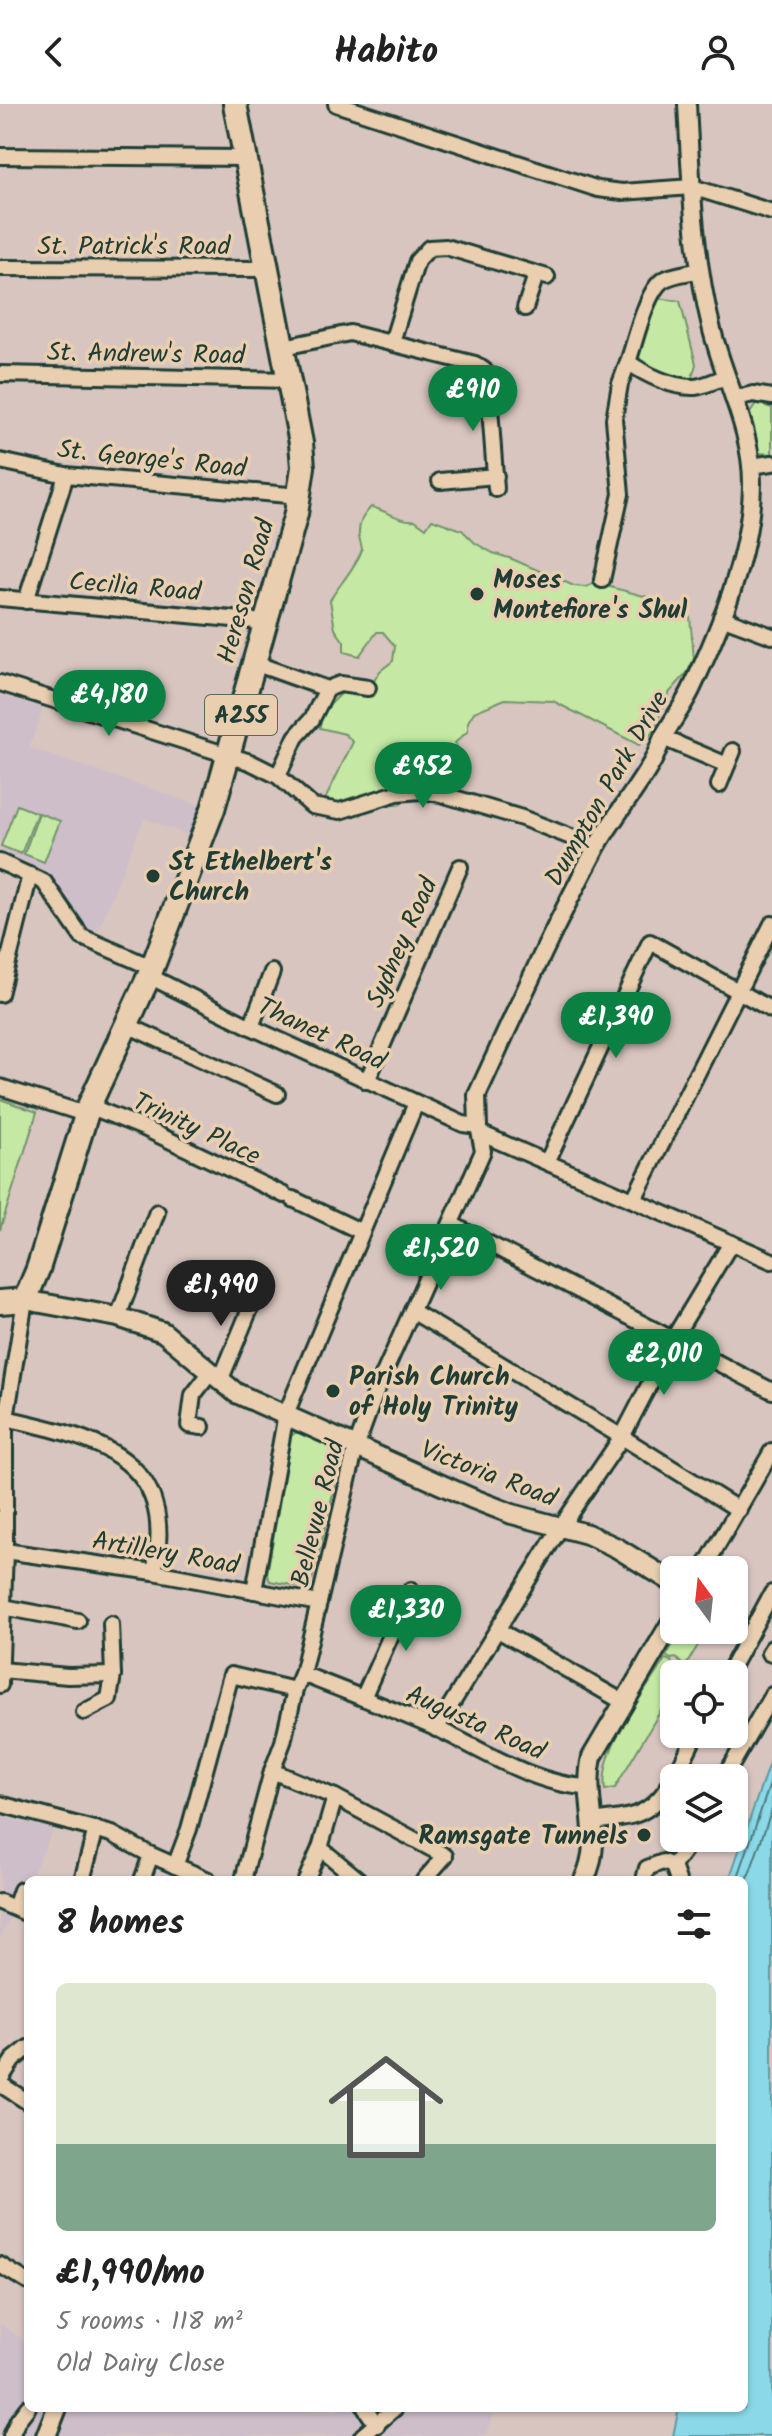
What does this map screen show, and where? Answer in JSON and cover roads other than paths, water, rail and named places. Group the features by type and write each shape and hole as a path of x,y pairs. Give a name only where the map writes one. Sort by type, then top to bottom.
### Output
{"main road":[{"name":"Hereson Road","path":"25,1300 38,1269 87,1110 151,972 205,832 229,758 299,496 303,467 291,380 235,104"},
{"path":"0,1302 25,1300"},
{"name":"Victoria Road","path":"25,1300 118,1317 163,1332 236,1393 471,1498 587,1534 660,1574"},
{"path":"586,1876 595,1845 588,1776 592,1757 660,1642"},
{"path":"46,2436 55,2412"}],"street":[{"path":"336,104 598,189 622,192 692,187 772,212"},
{"name":"Dumpton Park Drive","path":"479,1129 477,1095 560,916 597,847 652,762 690,692 721,617 744,545 751,505 751,466 747,440 713,335 700,270 687,104"},
{"path":"0,156 246,158"},
{"path":"392,342 417,261 429,248 446,247 541,276 525,308"},
{"name":"St. Patrick's Road","path":"0,268 268,269"},
{"path":"602,580 621,494 614,419 620,384 650,298 659,284 672,277 700,270"},
{"path":"284,347 350,333 475,364 484,370 488,381 496,482 440,481"},
{"path":"628,362 642,373 682,386 698,387 726,377"},
{"name":"St. Andrew's Road","path":"0,374 291,380"},
{"path":"733,399 761,394 772,397"},
{"name":"St. George's Road","path":"0,461 66,475 299,496"},
{"path":"751,466 772,463"},
{"path":"26,601 66,475"},
{"name":"Cecilia Road","path":"0,598 266,622"},
{"path":"721,617 772,636"},
{"path":"254,663 327,689 340,684 368,688"},
{"path":"0,683 229,758 250,762 278,776 312,806 340,811 397,793 420,791 441,794 522,818 597,847"},
{"path":"278,776 296,737 312,719 327,689"},
{"path":"663,738 730,758 719,785"},
{"name":"Thanet Road","path":"0,862 44,882 82,937 251,1027 772,1261"},
{"name":"Sydney Road","path":"367,1081 460,867"},
{"path":"0,994 30,875"},
{"path":"634,1199 772,924"},
{"path":"547,1162 650,942 772,1010"},
{"path":"251,1027 271,971"},
{"path":"127,1025 277,1094"},
{"name":"Trinity Place","path":"0,1087 144,1128 362,1232"},
{"path":"254,1591 286,1414 416,1103"},
{"name":"Bellevue Road","path":"244,1876 302,1674 356,1447 377,1389 483,1151 479,1129"},
{"path":"118,1317 157,1212"},
{"path":"451,1224 772,1391"},
{"path":"436,1729 560,1528 622,1437 673,1339 731,1243"},
{"path":"202,1427 189,1425 193,1395 215,1376 252,1304 248,1279"},
{"path":"0,1685 5,1551 1,1500 3,1423 25,1300"},
{"path":"412,1311 739,1510"},
{"path":"3,1423 80,1437 127,1461 152,1494 158,1513 154,1572"},
{"path":"711,1556 772,1451"},
{"name":"Artillery Road","path":"5,1551 154,1572 319,1603"},
{"path":"363,1698 411,1590"},
{"path":"736,1660 772,1593"},
{"path":"3,1607 78,1621"},
{"path":"84,1712 109,1699 113,1675 111,1624"},
{"path":"498,1630 625,1703"},
{"path":"772,1648 769,1653 772,1654"},
{"path":"1,1670 68,1676 113,1675"},
{"name":"Augusta Road","path":"302,1674 436,1729 534,1776 576,1787 589,1787"},
{"path":"175,1866 189,1829 231,1675 295,1690"},
{"path":"732,1764 772,1695"},
{"path":"594,1822 638,1814 656,1803 689,1748"},
{"path":"272,1771 335,1797 445,1856 428,1876"},
{"path":"308,1876 320,1848 335,1797"},
{"path":"0,1804 112,1834 199,1876"},
{"path":"83,1876 96,1829"},
{"path":"320,1848 354,1876"},
{"path":"645,1876 652,1864 663,1862 676,1873 686,1852"},
{"path":"143,1876 151,1855"},
{"path":"0,1902 21,1911 21,1890"},
{"path":"24,2051 13,2060 0,2082 24,2099"},
{"path":"0,2265 24,2280"},
{"path":"11,2436 24,2412"},
{"path":"368,2412 377,2425"},
{"path":"362,2436 391,2412"}],"water":[{"path":"772,1754 772,2436 673,2436 678,2412 748,2412 748,1876 730,1876 739,1852 748,1852 748,1824"}],"place":[{"name":"Moses Montefiore's Shul","path":"477,594"},
{"name":"St Ethelbert's Church","path":"153,876"},
{"name":"Parish Church of Holy Trinity","path":"333,1391"},
{"name":"Ramsgate Tunnels","path":"644,1835"}]}
